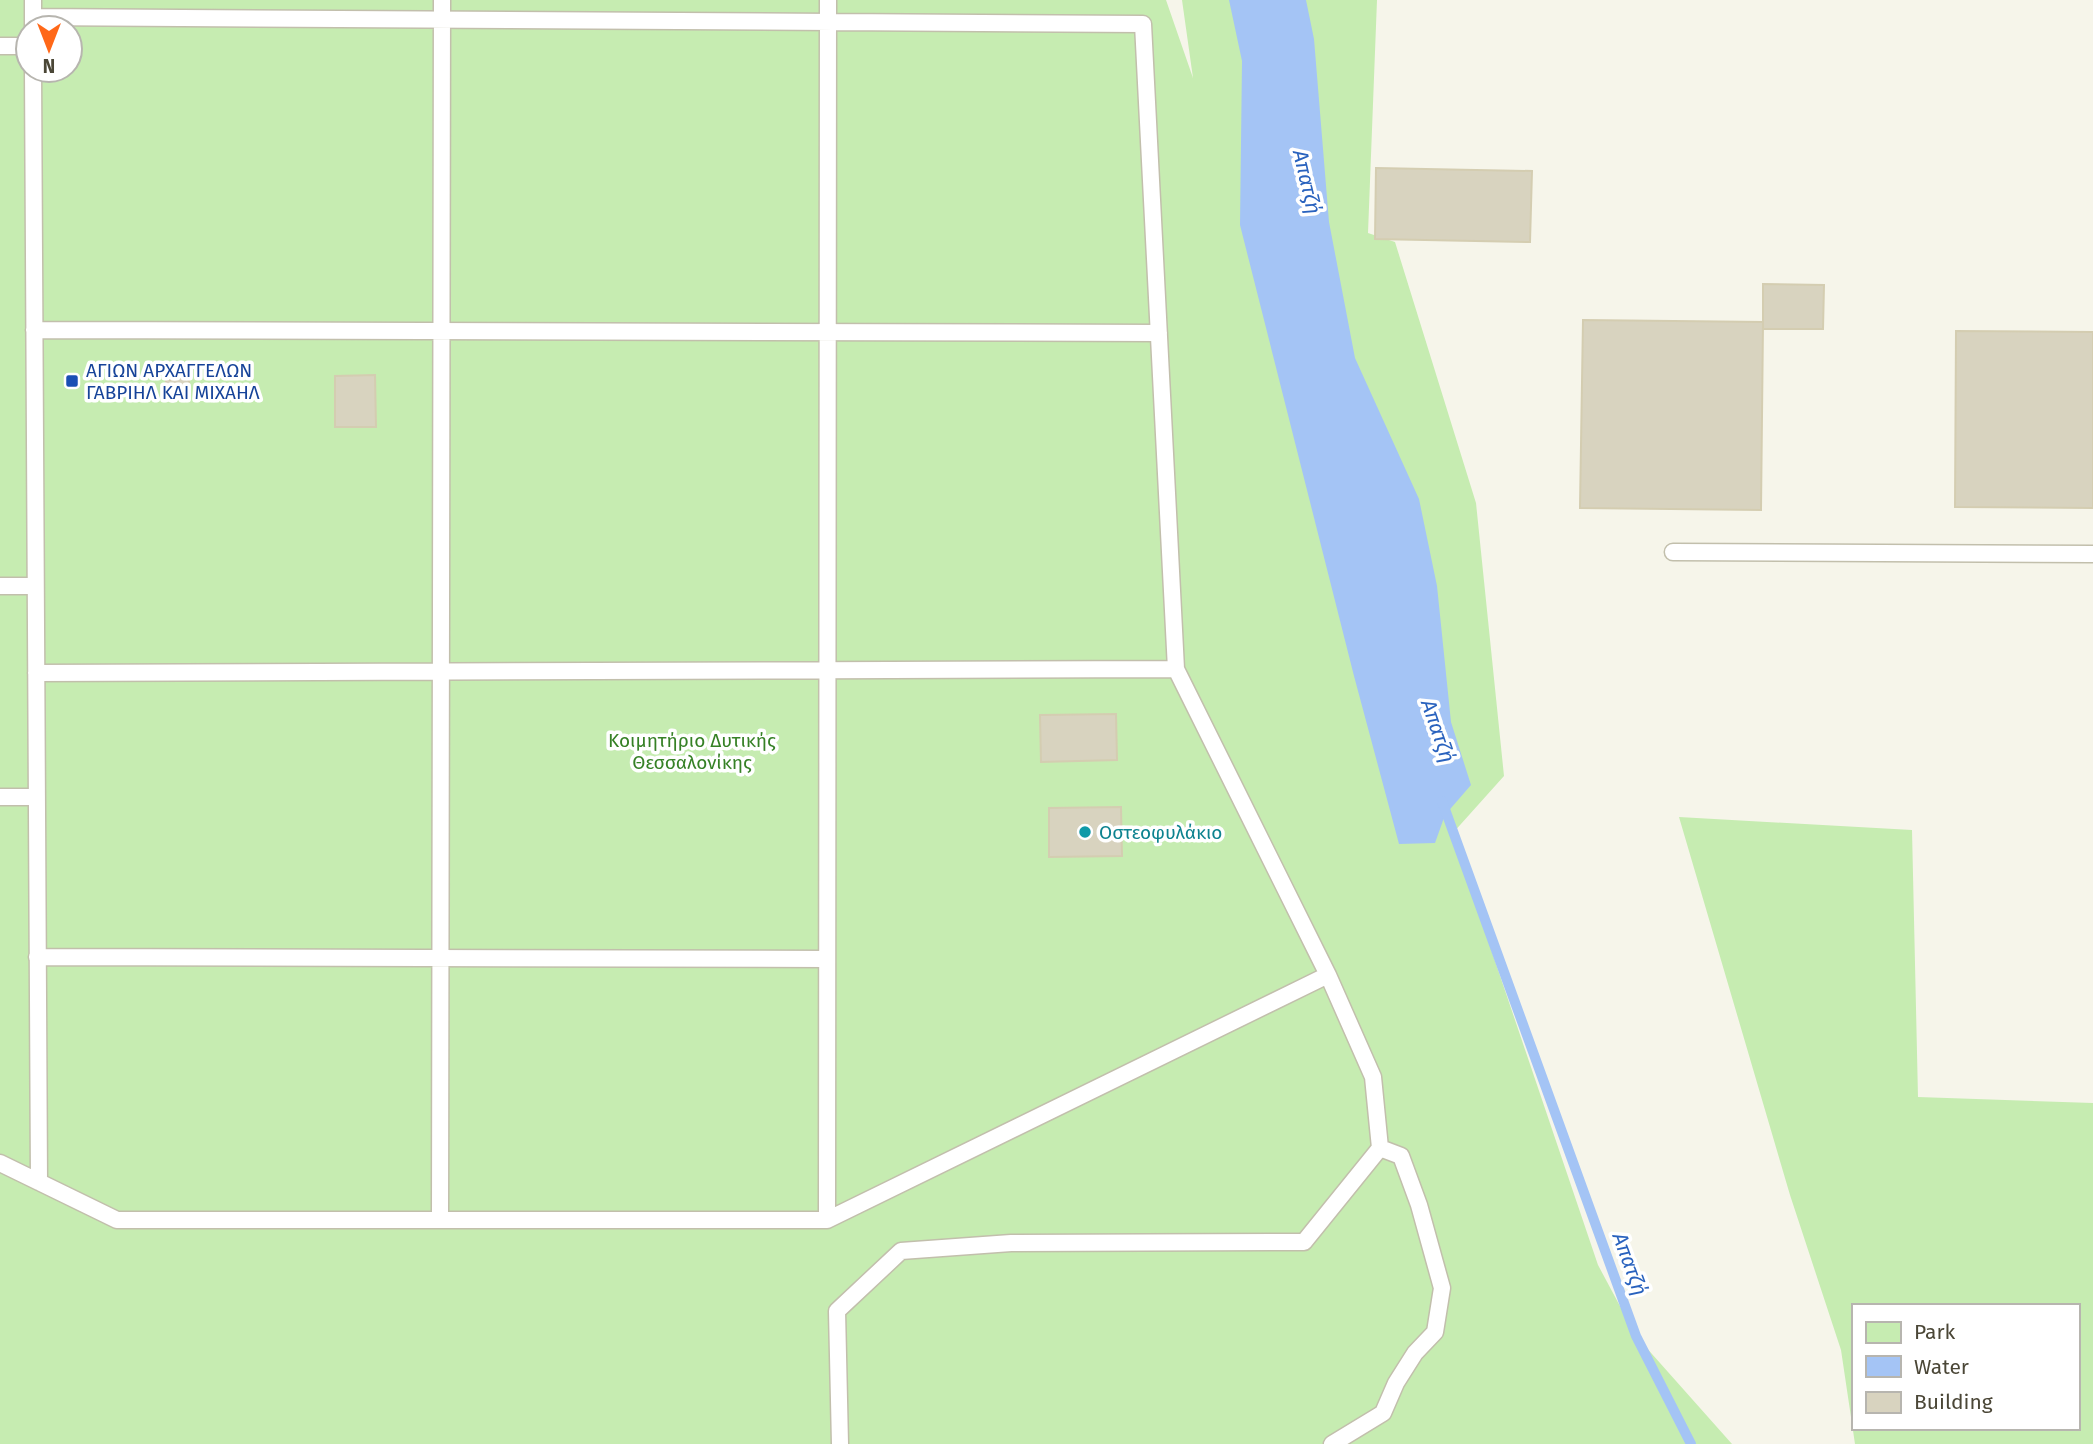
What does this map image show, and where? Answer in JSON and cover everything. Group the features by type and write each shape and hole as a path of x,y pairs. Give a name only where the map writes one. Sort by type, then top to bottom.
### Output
{"lane":[{"path":"440,1220 442,0"},
{"path":"827,1220 828,0"},
{"path":"84,22 442,19 1143,24 1176,669 1328,975 1373,1077 1380,1148 1304,1242 1011,1243 901,1251 837,1311 840,1444"},
{"path":"33,84 38,1182"},
{"path":"34,330 1159,333"},
{"path":"1673,552 2093,554"},
{"path":"0,586 36,586"},
{"path":"36,673 1176,669"},
{"path":"0,797 37,797"},
{"path":"37,957 827,959"},
{"path":"0,1163 117,1220 827,1220 1328,975"},
{"path":"1332,1444 1383,1413 1396,1383 1415,1353 1435,1332 1442,1288 1419,1205 1401,1156 1380,1148"}],"green space":[{"name":"Κοιμητήριο Δυτικής Θεσσαλονίκης","path":"0,0 1166,0 1193,78 1182,0 1377,0 1368,233 1395,242 1476,503 1504,776 1452,834 1598,1265 1636,1336 1732,1444 0,1444"},
{"path":"1679,817 1912,830 1918,1097 2093,1103 2093,1444 1855,1444 1853,1430 2079,1430 2079,1304 1852,1304 1852,1424 1841,1350 1790,1195"}],"water":[{"path":"1229,0 1306,0 1314,39 1329,222 1355,358 1419,499 1437,586 1451,722 1471,785 1445,815 1435,843 1399,844 1240,225 1242,61"}],"building":[{"path":"1376,168 1532,171 1530,242 1375,239"},
{"path":"1763,284 1824,285 1823,329 1763,329"},
{"path":"1583,320 1763,322 1761,510 1580,508"},
{"path":"1956,331 2093,332 2093,508 1955,507"},
{"path":"171,368 189,368 189,397 166,397 166,380 171,380"},
{"path":"375,375 376,427 335,427 335,376"},
{"path":"1116,714 1117,760 1041,762 1040,715"},
{"name":"Οστεοφυλάκιο","path":"1121,807 1122,856 1049,857 1049,808"}],"waterway":[{"name":"Απατζή","path":"1442,801 1636,1336 1691,1444"}],"place":[{"name":"ΑΓΙΩΝ ΑΡΧΑΓΓΕΛΩΝ ΓΑΒΡΙΗΛ ΚΑΙ ΜΙΧΑΗΛ","path":"72,381"},
{"name":"Οστεοφυλάκιο","path":"1085,832"}]}
